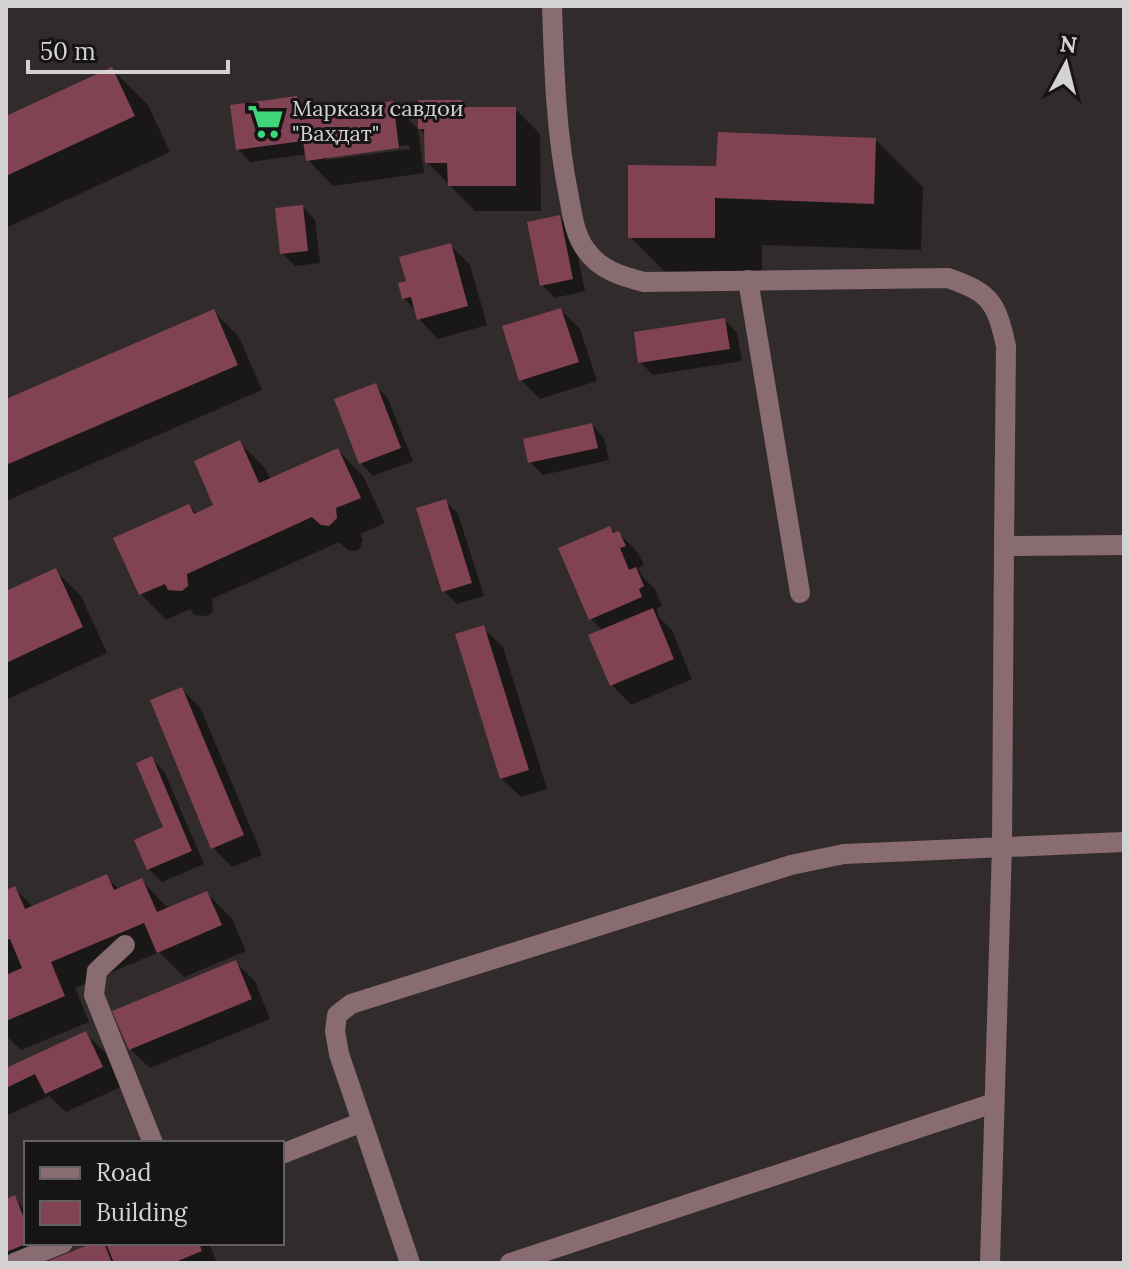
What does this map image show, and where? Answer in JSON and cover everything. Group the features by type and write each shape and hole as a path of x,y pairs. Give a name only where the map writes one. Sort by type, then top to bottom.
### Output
{"street":[{"path":"552,6 554,90 564,175 573,220 584,248 598,263 618,276 644,282 948,278 969,285 989,297 1000,321 1006,346 1002,845 990,1263"},
{"path":"748,280 800,593"},
{"path":"1004,546 1124,545"},
{"path":"410,1263 339,1054 335,1031 337,1015 351,1004 791,865 844,854 1124,842"},
{"path":"125,945 97,971 94,995 152,1141"},
{"path":"510,1263 994,1103"},
{"path":"284,1153 362,1122"},
{"path":"14,1263 58,1245"}],"building":[{"path":"112,67 135,116 6,176 6,116"},
{"path":"297,96 300,120 372,110 371,104 393,101 399,148 306,161 303,141 236,150 230,105"},
{"path":"418,100 462,100 462,107 516,107 516,186 448,186 447,163 425,163 424,129 418,129"},
{"path":"718,132 876,138 874,204 715,198 715,238 628,238 628,165 716,166"},
{"path":"303,205 308,251 280,254 275,208"},
{"path":"560,215 573,279 540,286 527,222"},
{"path":"451,243 468,306 417,320 411,297 402,299 398,283 406,281 399,257"},
{"path":"561,308 579,362 519,381 502,326"},
{"path":"214,309 238,365 6,465 6,399"},
{"path":"725,318 730,349 638,363 634,332"},
{"path":"376,383 401,448 359,464 334,399"},
{"path":"592,423 598,448 528,463 523,439"},
{"path":"240,440 259,483 338,448 361,498 336,508 337,518 329,526 321,525 312,517 187,574 188,586 182,591 168,590 165,584 139,595 113,538 189,504 194,514 213,505 194,461"},
{"path":"446,499 472,583 442,592 416,508"},
{"path":"610,526 613,533 619,531 626,546 620,548 629,570 636,567 644,586 639,589 642,597 589,620 558,548"},
{"path":"56,568 83,627 6,663 6,591"},
{"path":"653,608 674,659 610,686 588,635"},
{"path":"484,625 529,770 500,779 455,634"},
{"path":"182,687 244,835 211,849 150,700"},
{"path":"152,756 192,851 147,870 134,840 163,827 136,763"},
{"path":"107,874 114,890 142,878 157,912 207,891 222,925 157,953 144,923 51,962 65,996 6,1021 6,975 22,968 10,939 6,940 6,890 15,886 25,909"},
{"path":"236,960 252,999 129,1050 112,1011"},
{"path":"86,1031 103,1067 45,1094 35,1074 6,1088 6,1068"},
{"path":"15,1195 24,1219 24,1245 6,1252 6,1199"},
{"path":"88,1245 105,1245 112,1263 43,1263"},
{"path":"107,1245 200,1245 202,1251 173,1263 114,1263"}],"place":[{"name":"Маркази савдои \"Ваҳдат\"","path":"266,121"}]}
